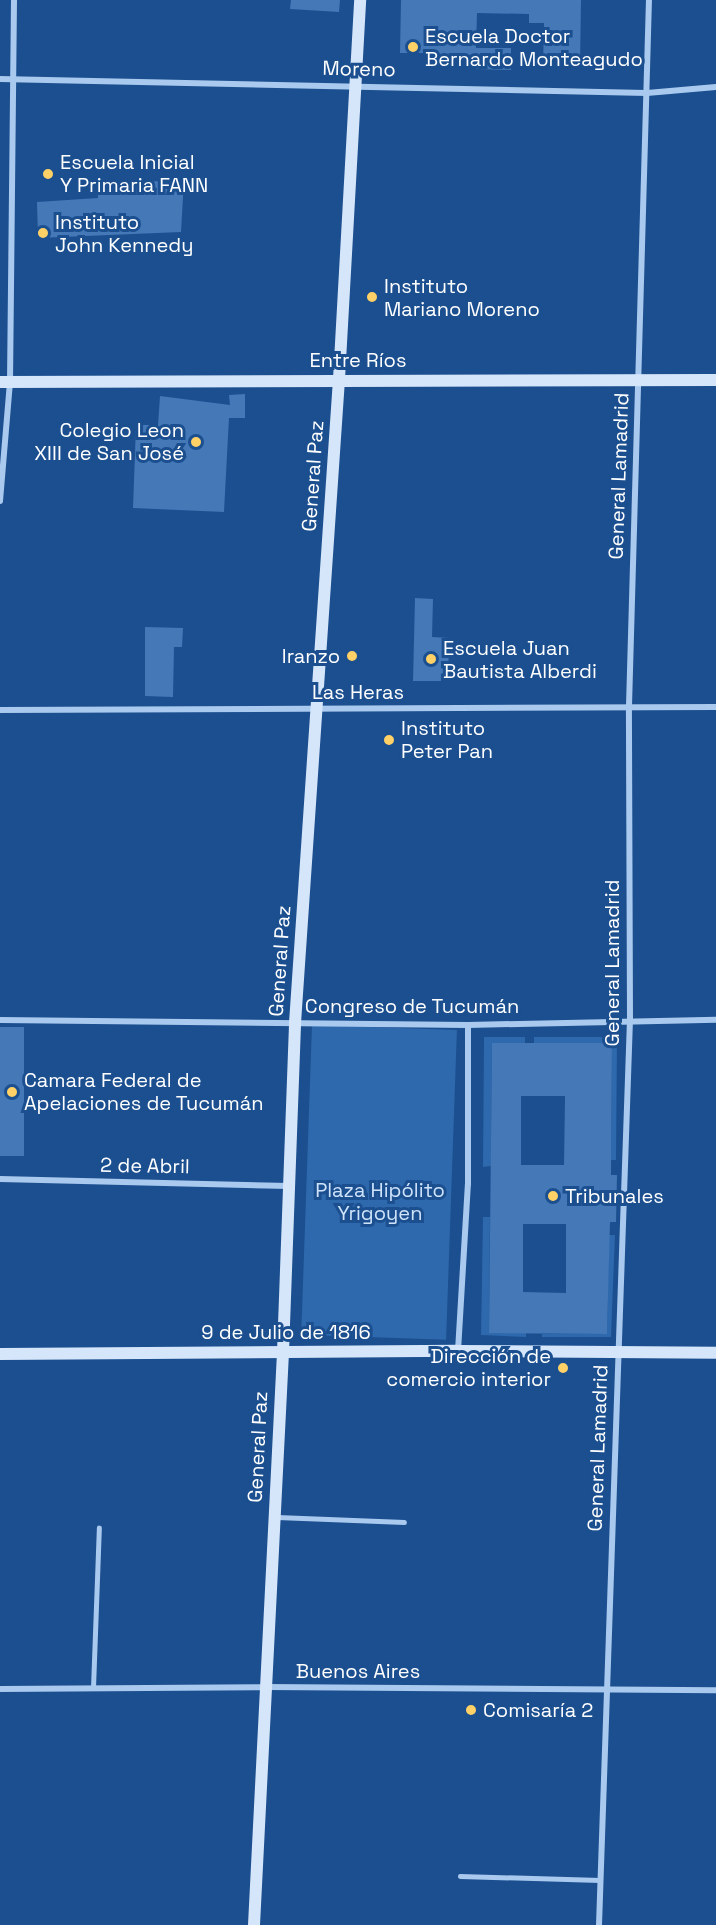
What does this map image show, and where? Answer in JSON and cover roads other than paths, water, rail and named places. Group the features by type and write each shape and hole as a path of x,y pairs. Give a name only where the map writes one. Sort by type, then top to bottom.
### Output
{"street":[{"path":"0,501 14,0"},
{"name":"General Paz","path":"254,1925 283,1352 296,1023 339,380 360,0"},
{"name":"General Lamadrid","path":"599,1925 630,1020 629,706 649,0"},
{"name":"Moreno","path":"0,79 646,93 716,87"},
{"name":"Entre Ríos","path":"5,382 716,380"},
{"name":"Las Heras","path":"0,710 716,707"},
{"name":"Congreso de Tucumán","path":"0,1020 468,1024 716,1020"},
{"path":"458,1351 468,1184 468,1024"},
{"name":"2 de Abril","path":"0,1179 289,1186"},
{"name":"9 de Julio de 1816","path":"0,1354 458,1351 716,1353"},
{"name":"Buenos Aires","path":"0,1689 266,1687 716,1690"}],"lane":[{"path":"274,1517 404,1522"},
{"path":"93,1688 99,1528"},
{"path":"459,1876 600,1880"}],"place":[{"name":"Escuela Doctor Bernardo Monteagudo","path":"413,47"},
{"name":"Escuela Inicial Y Primaria FANN","path":"48,174"},
{"name":"Instituto John Kennedy","path":"43,233"},
{"name":"Instituto Mariano Moreno","path":"372,297"},
{"name":"Colegio Leon XIII de San José","path":"196,442"},
{"name":"Iranzo","path":"352,656"},
{"name":"Escuela Juan Bautista Alberdi","path":"431,659"},
{"name":"Instituto Peter Pan","path":"389,740"},
{"name":"Camara Federal de Apelaciones de Tucumán","path":"12,1092"},
{"name":"Tribunales","path":"553,1196"},
{"name":"Dirección de comercio interior","path":"563,1368"},
{"name":"Comisaría 2","path":"471,1710"}],"park label":[{"name":"Plaza Hipólito Yrigoyen","path":"380,1202"}]}
